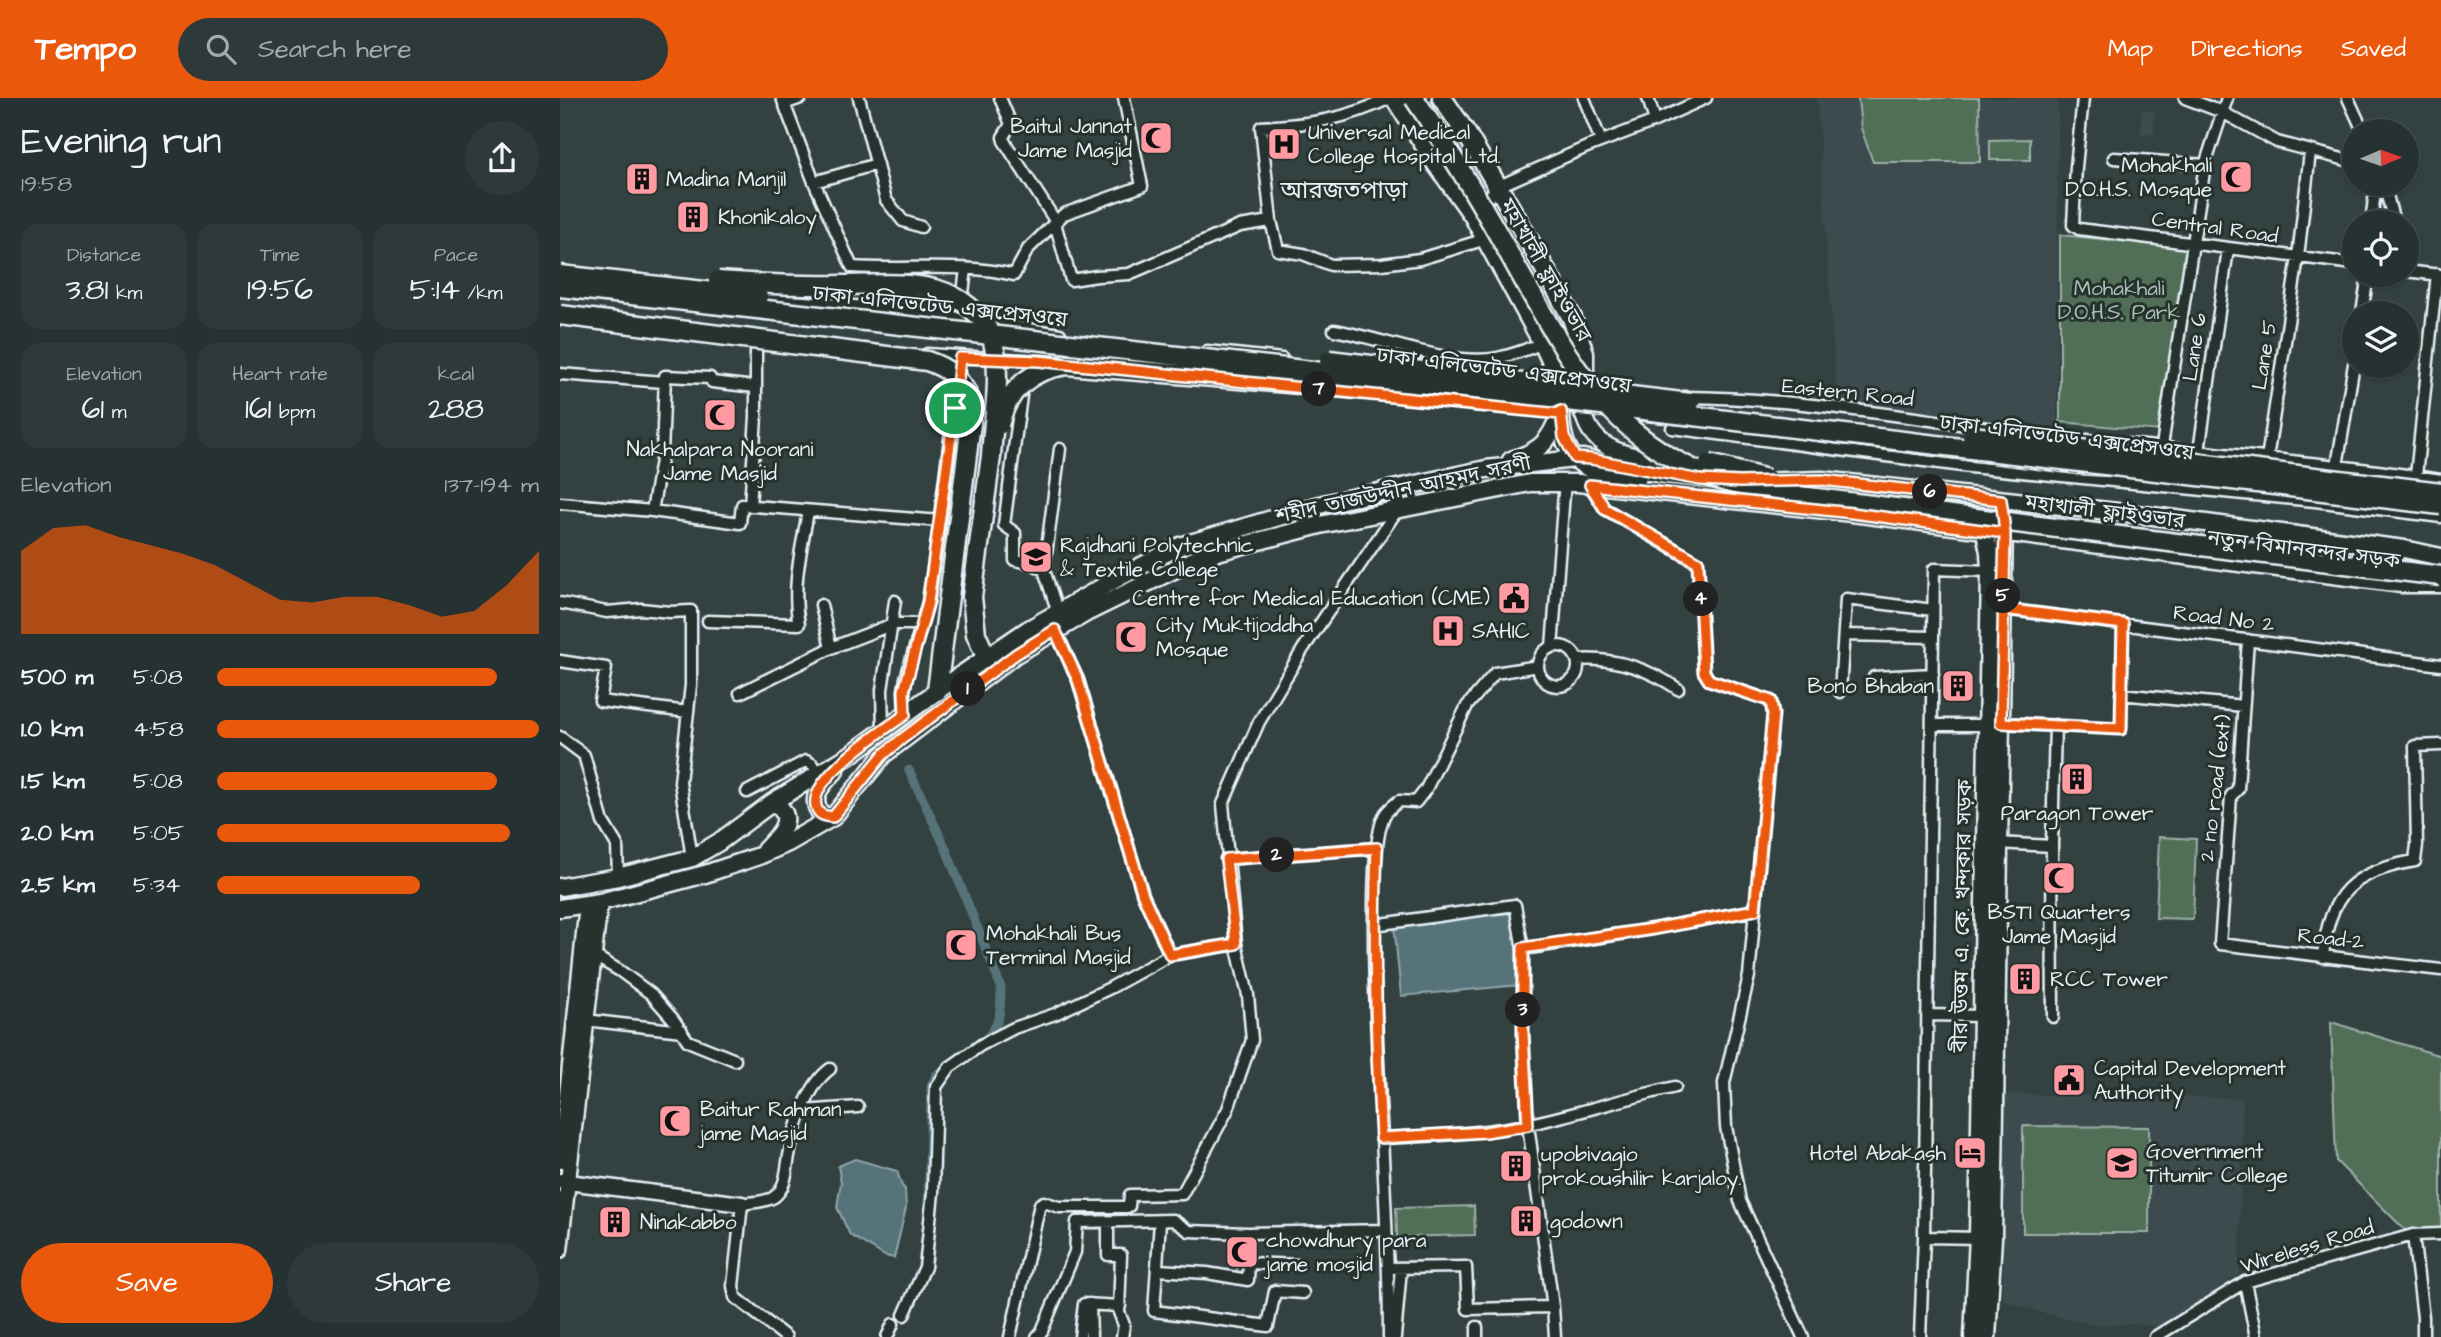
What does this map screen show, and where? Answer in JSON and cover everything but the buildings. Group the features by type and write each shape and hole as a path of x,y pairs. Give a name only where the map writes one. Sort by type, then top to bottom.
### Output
{"highway":[{"path":"1393,98 1473,215 1543,343 1558,375 1561,408"},
{"name":"মহাখালী ফ্লাইওভার","path":"1414,98 1447,146 1561,346 1591,388 1604,405 1635,433 1682,464 1737,485 1792,495 2441,576"},
{"name":"মহাখালী ফ্লাইওভার","path":"1425,98 1485,187 1575,350 1591,372 1639,421 1694,458 1751,476 1794,484 2441,564"},
{"path":"1441,98 1466,133 1533,247 1579,335 1584,353 1584,405"},
{"path":"560,262 712,281 911,285 949,294 975,313 990,333 997,370 991,456 972,597 976,634 986,657"},
{"name":"ঢাকা এলিভেটেড এক্সপ্রেসওয়ে","path":"560,275 1450,374 2441,492"},
{"name":"ঢাকা এলিভেটেড এক্সপ্রেসওয়ে","path":"560,287 977,332 2441,505"},
{"path":"560,315 928,361 945,367 960,381 968,395 971,423 937,691"},
{"path":"991,456 1001,418 1014,391 1036,373 1066,365 1394,393 1472,391"}],"main road":[{"path":"1584,405 1592,434 1600,443 1615,451 1700,469 1822,480"},
{"path":"1561,408 1564,437 1575,458 1584,467 1600,473 1684,490 1720,494 1745,502"},
{"path":"1486,469 1540,448 1548,441 1561,408"},
{"name":"শহীদ তাজউদ্দীন আহমদ সরণী","path":"560,887 618,877 692,858 719,842 773,802 850,755 986,657 1058,612 1180,545 1323,504 1486,469 1575,458 1700,480 1822,480"},
{"name":"নতুন বিমানবন্দর সড়ক","path":"1822,480 2145,515 2404,548 2441,556"},
{"name":"শহীদ তাজউদ্দীন আহমদ সরণী","path":"560,908 594,903 705,874 788,843 833,817 883,755 1016,654 1055,630 1202,556 1320,525 1530,483 1577,483"},
{"name":"নতুন বিমানবন্দর সড়ক","path":"1577,483 2402,583 2441,584"},
{"name":"বীর উত্তম এ. কে. খন্দকার সড়ক","path":"1973,1337 1985,1238 1998,844 1989,552 1974,497"},
{"name":"বীর উত্তম এ. কে. খন্দকার সড়ক","path":"1987,1337 1982,1016 1993,724 2003,609 2005,533 2001,500"},
{"path":"833,817 822,815 817,809 818,789 850,755"},
{"path":"759,856 784,827 785,816 781,807 773,802"},
{"path":"560,1250 564,1181 593,956 594,903"},
{"path":"560,1161 594,903"},
{"path":"564,1181 742,1203"}],"street":[{"path":"801,98 783,101 814,182 852,267 887,270 966,269 1014,275 1028,249 1064,214 1142,186 1124,98"},
{"path":"859,98 886,200 903,221 921,227"},
{"path":"1000,98 1011,124 1003,137 1004,141 1056,222 1071,280 1129,274 1240,226 1271,222"},
{"path":"1393,98 1342,118 1261,127 1271,222 1278,250 1303,254 1331,265 1382,264 1420,259 1486,239"},
{"path":"1584,98 1601,141"},
{"path":"1648,98 1655,121"},
{"path":"1473,215 1497,187 1706,98"},
{"name":"Central Road","path":"2083,98 2073,225 2079,229 2342,262"},
{"path":"2185,98 2222,112 2277,142 2342,159"},
{"path":"2162,446 2205,165 2227,98"},
{"path":"2348,98 2358,119"},
{"name":"Lane 5","path":"2267,458 2298,257 2310,152"},
{"path":"2115,158 2205,165"},
{"path":"814,182 877,164"},
{"name":"Lane 6","path":"2199,451 2228,249"},
{"path":"961,301 966,269"},
{"path":"2416,476 2439,275 2419,271"},
{"path":"560,275 708,294 915,311 1133,345 1237,353 1561,408"},
{"path":"680,330 960,358 1053,362 1561,408"},
{"path":"1334,330 1365,335 1452,359 1496,359 1543,343"},
{"path":"750,506 756,417 756,352"},
{"path":"905,715 906,678 928,602 960,358"},
{"path":"560,374 664,382"},
{"path":"652,511 662,455 665,376 710,378 712,382 755,387"},
{"path":"2337,467 2352,378"},
{"path":"1021,396 1004,525 1015,533 1015,560 1034,564 1044,570"},
{"name":"Eastern Road","path":"1584,405 1699,397 1862,410 2053,436 2162,446 2441,480"},
{"path":"1672,428 1970,467 2315,500 2441,517"},
{"path":"1058,612 1044,570 1060,449"},
{"path":"1552,647 1577,483"},
{"path":"1577,483 1605,509 1698,562 1704,672 1709,680 1771,701 1773,714 1749,976 1724,1083 1726,1127 1740,1200 1803,1337"},
{"path":"560,503 652,511 740,523 742,505 940,521"},
{"path":"1010,1337 1040,1204 1044,1202 1059,1207 1127,1207 1130,1195 1184,1193 1228,1110 1252,1040 1248,995 1236,944 1223,804 1259,722 1303,649 1398,509"},
{"path":"708,621 799,624 796,583 808,510"},
{"path":"1920,1337 1924,1237 1934,569 1990,571"},
{"path":"1840,692 1846,599 1933,610"},
{"path":"883,730 882,690 895,601"},
{"path":"560,603 607,612 641,609 691,611 691,685 680,782 692,858"},
{"path":"821,606 831,648"},
{"name":"Road No 2","path":"2003,609 2441,665"},
{"path":"740,693 831,648 893,624 920,624"},
{"path":"1933,725 2055,725 2121,729 2123,624"},
{"path":"1055,630 1078,680 1143,895 1170,955"},
{"path":"1845,635 1933,638"},
{"name":"2 no road (ext)","path":"2219,941 2231,796 2238,789 2248,640"},
{"path":"1564,646 1577,660 1577,673 1569,683 1556,686 1544,681 1538,666 1542,654 1552,647 1564,646"},
{"path":"1577,660 1604,659 1650,671 1678,689"},
{"path":"560,661 606,668 600,701 688,712"},
{"path":"1389,1337 1389,1268 1375,1028 1374,925 1377,848 1385,815 1399,801 1416,802 1426,789 1467,706 1494,673 1538,666"},
{"path":"1874,677 1933,674"},
{"path":"2122,694 2244,706"},
{"path":"2053,1017 2052,846 2055,725"},
{"path":"560,737 584,755 603,822 617,845 618,877"},
{"path":"2323,957 2330,918 2342,896 2356,881 2387,866 2415,861 2416,747 2441,745"},
{"path":"747,792 806,761 820,774"},
{"path":"1998,844 2052,846"},
{"path":"1226,859 1377,848"},
{"path":"1374,925 1515,905 1523,948 1523,1034 1528,1125 1555,1337"},
{"path":"1523,948 1653,929 1755,910"},
{"name":"Road-2","path":"2219,941 2224,946 2441,970"},
{"path":"904,1315 925,1267 933,1193 936,1087 950,1068 981,1045 1014,1028 1055,1014 1170,955 1236,944"},
{"path":"593,956 621,971 651,994 688,1041 735,1060"},
{"path":"1927,1015 1982,1016"},
{"path":"585,1020 681,1031"},
{"path":"786,1337 735,1297 733,1286 742,1203 772,1199 780,1191 786,1177 789,1152 803,1111 819,1077 830,1069"},
{"path":"1381,1138 1485,1132 1528,1125 1675,1087"},
{"path":"803,1111 858,1107"},
{"path":"1037,1335 1042,1331 1075,1252 1077,1222 1173,1220 1189,1231 1248,1233 1385,1230"},
{"path":"1160,1221 1154,1311 1268,1326 1275,1291 1303,1293"},
{"path":"1108,1222 1108,1255 1121,1255 1120,1306 1124,1325 1122,1337"},
{"name":"Wireless Road","path":"2155,1337 2245,1282 2413,1235 2441,1234"},
{"path":"2413,1235 2423,1337"},
{"path":"1924,1237 1985,1238"},
{"path":"1158,1270 1207,1273 1248,1280 1249,1263 1297,1265"},
{"path":"1389,1268 1466,1267 1468,1310 1553,1307"},
{"path":"1395,1337 1401,1268"},
{"path":"2245,1282 2256,1337"},
{"path":"1080,1337 1084,1304 1120,1306"},
{"path":"1090,1304 1091,1337"},
{"path":"887,1337 893,1324"},
{"path":"1037,1335 1049,1337"}],"shaded area":[{"path":"1817,98 2058,98 2057,429 1837,404"},
{"path":"2141,111 2154,111 2154,134 2141,134"},
{"name":"Government Titumir College","path":"2002,1094 2243,1098 2239,1274 2163,1327 2132,1324 2094,1325 2003,1300"}],"green space":[{"path":"1858,98 1979,98 1980,162 1873,162 1861,128"},
{"path":"2030,139 2030,160 1990,160 1990,140"},
{"name":"Mohakhali D.O.H.S. Park","path":"2060,235 2186,247 2160,431 2060,422"},
{"path":"2159,837 2196,839 2193,919 2156,918"},
{"path":"2331,1022 2441,1056 2441,1228 2405,1230 2336,1161"},
{"path":"2023,1126 2149,1127 2149,1233 2023,1233"},
{"path":"1474,1206 1475,1235 1397,1237 1396,1208"}],"water":[{"path":"1513,913 1520,985 1401,996 1394,924"},
{"path":"855,1159 897,1171 905,1189 906,1208 894,1258 885,1256 850,1235 837,1207 841,1182 838,1166"}],"waterway":[{"path":"909,770 946,849 1001,987 997,1023 983,1041"},
{"path":"928,1204 931,1086 936,1075 949,1066"},
{"path":"1239,1250 1240,1260"},
{"path":"1237,1261 1237,1275"}],"tram line":[{"path":"560,286 1217,357 1288,369 1584,406 1718,418 2079,465 2242,473 2441,501"}],"railway":[{"path":"560,293 722,314 1216,366 1584,414 1717,427 2079,473 2241,482 2441,509"}],"place":[{"name":"Baitul Jannat Jame Masjid","path":"1156,138"},
{"name":"Universal Medical College Hospital Ltd.","path":"1284,144"},
{"name":"Mohakhali D.O.H.S. Mosque","path":"2236,177"},
{"name":"Madina Manjil","path":"642,179"},
{"name":"Khonikaloy","path":"693,217"},
{"name":"Nakhalpara Noorani Jame Masjid","path":"720,415"},
{"name":"Rajdhani Polytechnic & Textile College","path":"1036,557"},
{"name":"Centre for Medical Education (CME)","path":"1514,598"},
{"name":"SAHIC","path":"1448,631"},
{"name":"City Muktijoddha Mosque","path":"1131,637"},
{"name":"Bono Bhaban","path":"1958,686"},
{"name":"Paragon Tower","path":"2077,779"},
{"name":"BSTI Quarters Jame Masjid","path":"2059,878"},
{"name":"Mohakhali Bus Terminal Masjid","path":"961,945"},
{"name":"RCC Tower","path":"2025,979"},
{"name":"Capital Development Authority","path":"2069,1080"},
{"name":"Baitur Rahman jame Masjid","path":"675,1121"},
{"name":"Hotel Abakash","path":"1970,1153"},
{"name":"Government Titumir College","path":"2122,1163"},
{"name":"upobivagio prokoushilir karjaloy.","path":"1516,1166"},
{"name":"godown","path":"1526,1221"},
{"name":"Ninakabbo","path":"615,1222"},
{"name":"chowdhury para jame mosjid","path":"1242,1252"}],"district":[{"name":"আরজতপাড়া","path":"1344,190"}],"route":[{"path":"955,408 928,602 906,678 905,715 850,755 818,789 817,809 822,815 833,817 883,755 982,678 1055,630 1078,680 1143,895 1170,955 1236,944 1226,859 1377,848 1374,925 1375,1028 1381,1138 1485,1132 1528,1125 1523,1034 1523,948 1653,929 1755,910 1773,714 1771,701 1709,680 1704,672 1698,562 1605,509 1590,485 1852,513 2005,533 2003,609 2123,624 2121,729 2001,723 2003,609 2005,540 2005,533 2004,519 2001,500 1822,480 1700,480 1575,458 1564,437 1561,411 1560,414 1039,361 960,358 955,408"}]}
